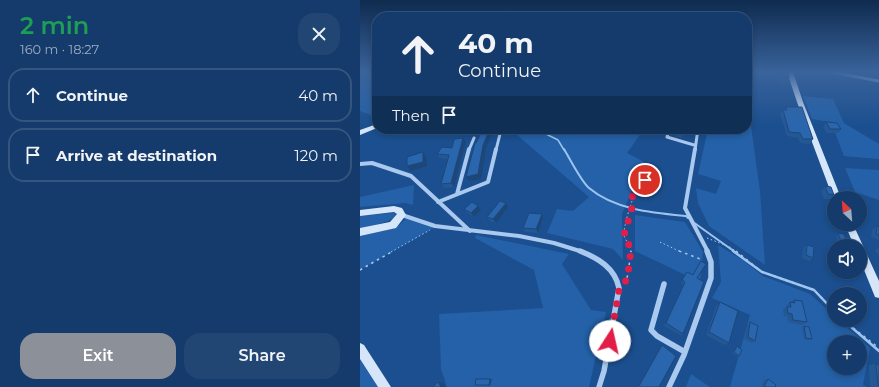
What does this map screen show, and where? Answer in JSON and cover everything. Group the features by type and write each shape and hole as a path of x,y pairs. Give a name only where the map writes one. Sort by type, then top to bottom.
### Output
{"main road":[{"path":"796,90 835,191"},
{"path":"360,133 372,128"},
{"path":"360,213 394,209 399,210 402,215 393,225 360,232"},
{"path":"867,265 879,292"},
{"path":"360,349 386,387"}],"street":[{"path":"438,202 488,182 500,134"},
{"path":"668,134 667,137 694,145"},
{"path":"669,387 685,352 711,278 711,262 685,208 697,134"},
{"path":"457,194 461,184 468,148 474,138"},
{"path":"360,164 372,163 411,176 470,231"},
{"path":"402,215 437,226 470,231 487,231 545,241 595,257 613,272 618,280 619,290 600,387"},
{"path":"664,284 651,330 656,336 685,352"}],"path":[{"path":"619,290 625,283 628,274 631,249 624,235 632,208 632,197 636,191"},
{"path":"360,270 437,226"},
{"path":"705,237 730,247 762,272 814,290 827,304"},
{"path":"660,242 686,255 711,262"},
{"path":"852,327 879,348"}],"shaded area":[{"path":"360,90 372,90 372,115 360,111"},
{"path":"803,96 833,99 844,123 879,144 879,159 844,156 831,122 812,119"},
{"path":"752,133 760,191 765,265 709,226 698,203 696,188 716,194 721,181 698,174 707,134"},
{"path":"516,134 640,134 627,153 644,162 622,214 623,260 613,249 547,233 557,209 573,211 589,197"},
{"path":"845,168 879,170 879,200 867,196 867,191 855,191"},
{"path":"414,185 413,205 405,203 360,207 360,197"},
{"path":"396,214 388,221 360,230 360,216"},
{"path":"635,215 685,222 703,252 700,282 635,251"},
{"path":"408,217 437,226 360,270 360,236 398,226"},
{"path":"476,235 569,254 562,264 591,310 606,312 589,387 447,387 441,369 439,314 543,308 534,270 475,238"},
{"path":"718,245 744,261 763,276 810,294 827,310 827,327 846,327 855,335 827,335 827,375 865,375 863,385 867,387 730,387 750,315 712,298 721,282"},
{"path":"867,345 870,348 867,364"},
{"path":"360,360 378,387 360,387"},
{"path":"691,374 710,387 686,387"}],"building":[{"path":"786,107 802,107 813,139 803,139 800,133 789,132 783,110 787,110"},
{"path":"826,122 837,123 841,129 830,129"},
{"path":"480,134 488,134 483,145 478,174 466,177 475,143"},
{"path":"463,138 451,183 441,184 449,155 437,154 442,147 452,148 454,139"},
{"path":"423,152 423,162 407,166 407,157"},
{"path":"644,181 651,185 650,187 653,189 648,196 636,190"},
{"path":"825,186 831,187 832,191 827,191"},
{"path":"500,201 506,203 493,219 487,217"},
{"path":"472,202 478,206 471,213 464,209"},
{"path":"529,213 542,214 536,229 523,228"},
{"path":"877,226 879,227 879,235 876,234"},
{"path":"838,233 844,234 846,239 840,239"},
{"path":"807,245 814,247 813,258 806,255"},
{"path":"701,261 706,264 697,278 704,282 683,334 666,323 685,282 682,280 687,272 693,275"},
{"path":"794,300 802,301 807,322 793,320 792,314 788,313 787,307 791,307 790,302 795,303"},
{"path":"720,302 738,311 729,343 709,332"},
{"path":"750,322 758,326 755,341 748,337"},
{"path":"804,326 809,327 812,339 806,338"},
{"path":"662,345 676,356 659,387 636,387 638,385 639,386"},
{"path":"737,346 742,350 739,356 734,352"},
{"path":"876,364 879,365 879,386 878,385"},
{"path":"476,379 490,379 489,385 475,385"},
{"path":"768,379 776,385 775,387 764,387"},
{"path":"438,382 441,387 433,387"}],"waterway":[{"path":"546,134 558,140 564,150"},
{"path":"564,149 586,185 599,195 623,206 648,212 686,216 688,218"},
{"path":"693,222 735,252"},
{"path":"733,251 762,272 814,290 827,304"},
{"path":"851,327 879,351"}],"route":[{"path":"610,341 619,290 625,283 628,274 631,249 624,235 632,208 632,197 645,180"}]}
